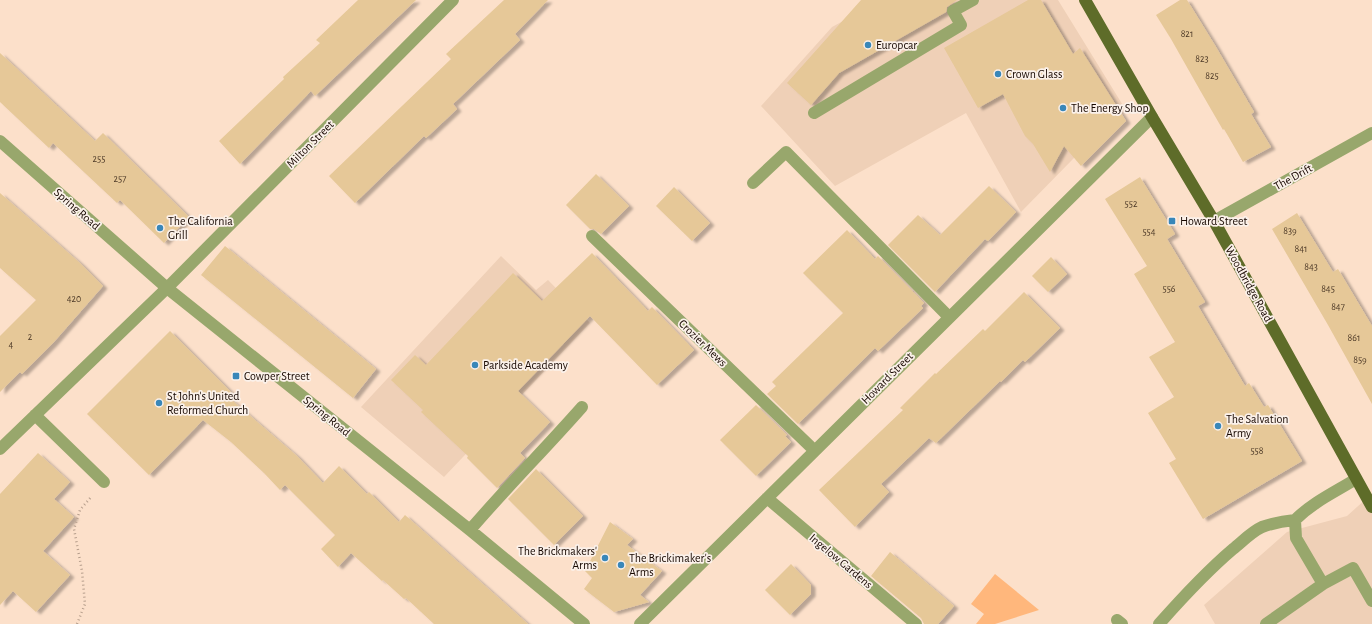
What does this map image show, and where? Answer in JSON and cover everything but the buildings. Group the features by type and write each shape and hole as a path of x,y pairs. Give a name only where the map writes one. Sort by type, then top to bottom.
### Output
{"main road":[{"name":"Woodbridge Road","path":"1085,0 1214,221 1372,507"}],"street":[{"name":"Milton Street","path":"167,288 453,0"},
{"path":"814,113 961,25 953,11 973,0"},
{"name":"Howard Street","path":"640,624 814,450 1152,117"},
{"name":"The Drift","path":"1214,221 1372,133"},
{"name":"Spring Road","path":"0,141 167,288 470,530 584,624"},
{"path":"753,183 786,152 949,317"},
{"name":"Crozier Mews","path":"592,236 814,450"},
{"path":"0,449 167,288"},
{"path":"470,530 582,407"},
{"path":"35,415 104,482"},
{"path":"1159,624 1179,601 1222,558 1245,539 1261,528 1278,522 1295,520 1319,500 1356,479"},
{"name":"Ingelow Gardens","path":"767,498 916,624"},
{"path":"1295,520 1296,538 1323,584"},
{"path":"1266,624 1323,584 1353,568 1372,601"}],"path":[{"path":"77,624 85,604 82,571 74,529 80,510 104,482"}],"shaded area":[{"path":"882,0 1058,0 1124,107 1021,212 966,113 835,186 761,106 832,27"},
{"name":"Parkside Academy","path":"501,256 536,290 548,280 590,323 444,477 361,407"},
{"path":"1367,498 1372,507 1372,624 1215,624 1204,605 1287,532 1347,516"},
{"path":"995,574 1039,610 995,624 976,624 984,614 971,604"}],"place":[{"name":"Europcar","path":"868,45"},
{"name":"Crown Glass","path":"998,74"},
{"name":"The Energy Shop","path":"1063,108"},
{"name":"Howard Street","path":"1172,221"},
{"name":"The California Grill","path":"160,228"},
{"name":"Parkside Academy","path":"475,365"},
{"name":"Cowper Street","path":"236,376"},
{"name":"St John's United Reformed Church","path":"159,403"},
{"name":"The Salvation Army","path":"1218,426"},
{"name":"The Brickmakers' Arms","path":"605,558"},
{"name":"The Brickimaker's Arms","path":"621,565"}]}
